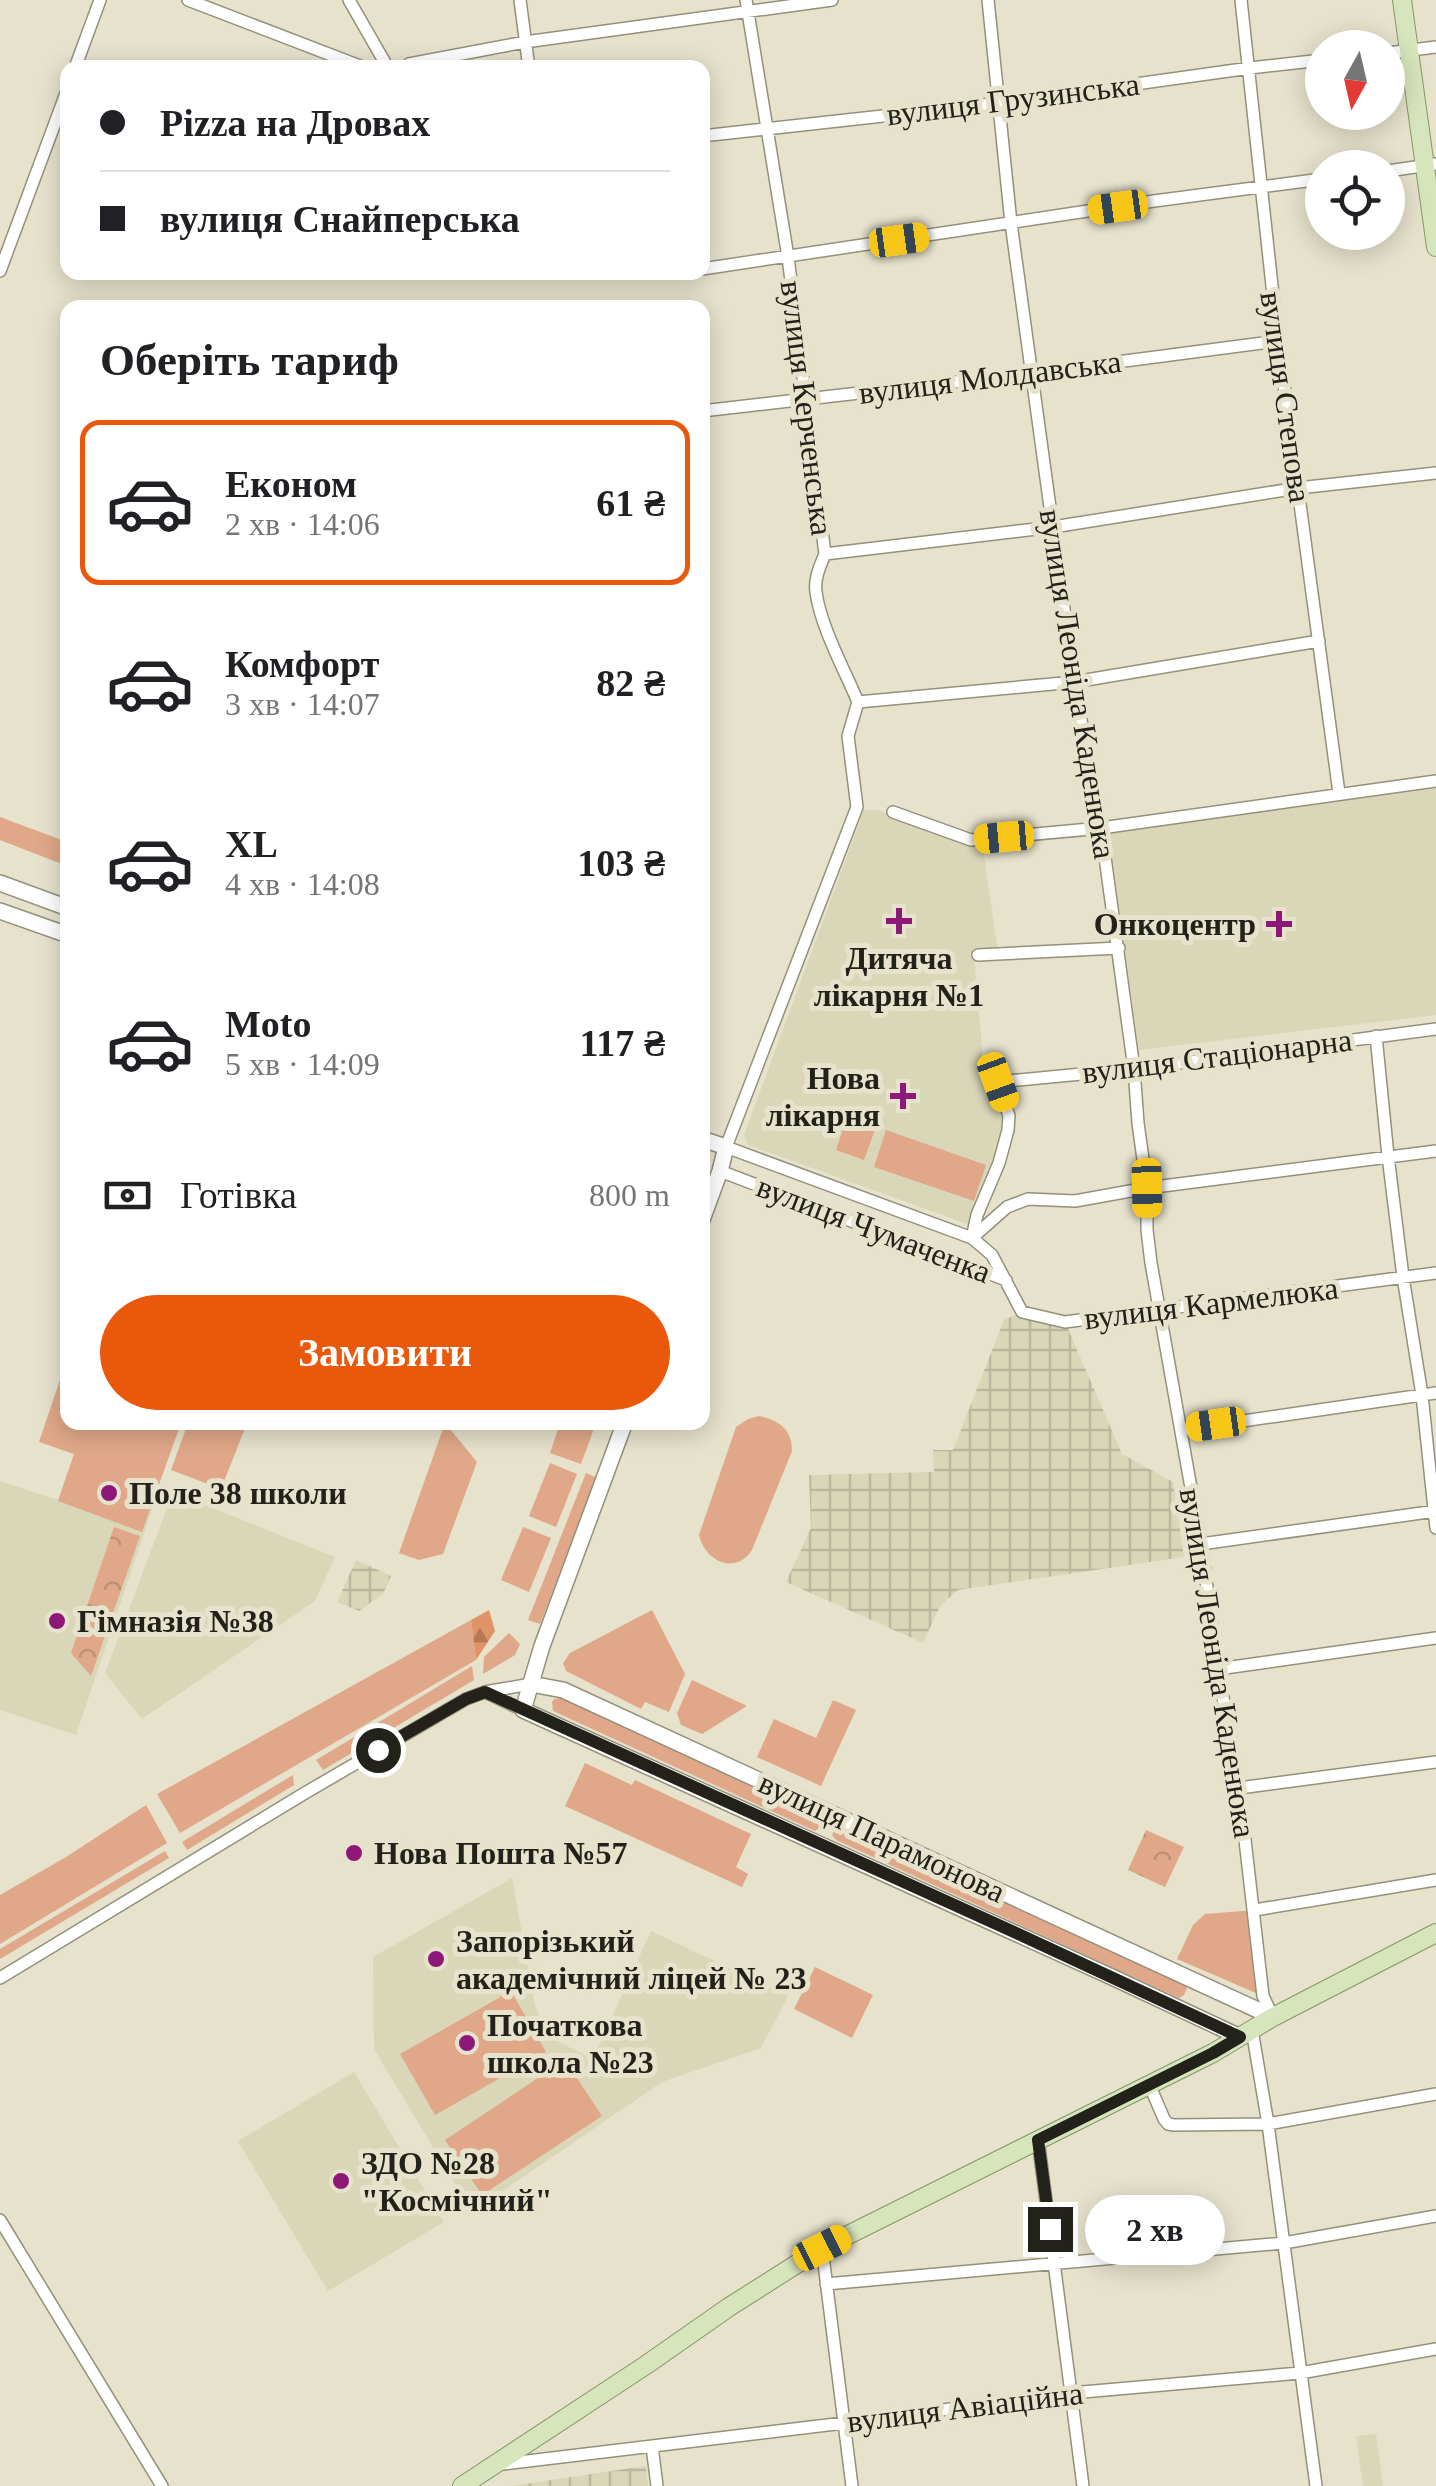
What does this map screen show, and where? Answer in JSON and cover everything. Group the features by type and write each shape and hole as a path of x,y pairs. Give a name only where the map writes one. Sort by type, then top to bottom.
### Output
{"main road":[{"path":"1402,0 1431,165 1436,247"},
{"path":"462,2486 728,2306 822,2248 1149,2084 1436,1933"}],"street":[{"path":"78,60 100,0"},
{"path":"188,0 344,60"},
{"path":"349,0 383,60"},
{"path":"520,0 528,60"},
{"path":"429,60 747,5 832,0"},
{"name":"вулиця Леоніда Каденюка","path":"988,0 1010,223 1074,682 1118,948 1159,1311 1202,1544 1218,1669 1240,1788 1263,1996 1273,2017"},
{"name":"вулиця Степова","path":"1241,0 1278,341 1340,793"},
{"name":"вулиця Керченська","path":"747,5 788,257 825,554 816,594 858,702"},
{"path":"1405,51 1436,47"},
{"name":"вулиця Грузинська","path":"710,135 1000,104 1305,62"},
{"path":"0,271 60,110"},
{"path":"1405,169 1431,165"},
{"path":"710,268 1305,181"},
{"name":"вулиця Молдавська","path":"710,411 1278,341"},
{"path":"825,554 1436,472"},
{"path":"710,1198 726,1147 857,807 848,736 858,702 1074,682 1319,641"},
{"path":"893,812 971,840 1101,828 1436,781"},
{"path":"0,884 60,905"},
{"path":"0,911 60,932"},
{"path":"978,956 1118,948"},
{"name":"вулиця Стаціонарна","path":"972,1238 1008,1130 1009,1116 998,1082 1134,1069 1436,1029"},
{"path":"1376,1036 1436,1528"},
{"name":"вулиця Чумаченка","path":"710,1141 972,1238 992,1254 1006,1280"},
{"path":"972,1238 1019,1201 1075,1201 1436,1151"},
{"name":"вулиця Чумаченка","path":"710,1167 1006,1280"},
{"name":"вулиця Кармелюка","path":"1006,1280 1022,1312 1065,1322 1436,1273"},
{"path":"1181,1430 1436,1393"},
{"path":"523,1710 542,1646 622,1430"},
{"path":"1202,1544 1435,1511"},
{"path":"1218,1669 1436,1638"},
{"name":"вулиця Парамонова","path":"0,1978 466,1699 530,1684 563,1690 1273,2017"},
{"name":"вулиця Парамонова","path":"485,1692 1246,2034"},
{"path":"1240,1788 1436,1762"},
{"path":"819,1843 832,1814"},
{"path":"1255,1910 1436,1880"},
{"path":"1246,2034 1268,2124 1316,2486"},
{"path":"1149,2084 1168,2124 1268,2124 1436,2094"},
{"path":"1038,2140 1083,2486"},
{"path":"826,2284 1284,2242 1436,2216"},
{"path":"0,2220 162,2486"},
{"path":"822,2248 852,2486"},
{"name":"вулиця Авіаційна","path":"493,2465 1070,2392 1300,2372 1436,2349"},
{"path":"652,2446 657,2486"}],"shaded area":[{"name":"Онкоцентр","path":"1436,787 1436,1015 1139,1050 1109,833"},
{"path":"864,810 877,810 982,842 998,952 974,954 983,1061 1004,1107 999,1153 967,1224 748,1145 744,1135"},
{"path":"1022,1312 1065,1322 1122,1454 1173,1482 1184,1557 958,1590 940,1606 923,1643 786,1582 811,1528 809,1475 934,1472 933,1450 953,1450 1004,1320"},
{"name":"Гімназія №38","path":"74,1454 160,1486 76,1735 0,1710 0,1481 58,1500"},
{"path":"173,1492 335,1557 315,1601 142,1719 105,1673"},
{"path":"356,1560 391,1576 383,1594 359,1611 337,1602"},
{"name":"Початкова школа №23","path":"512,1878 535,2006 551,2038 593,2059 651,1931 788,1996 761,2048 662,2082 472,2212 374,2049 373,1957"},
{"name":"ЗДО №28 \"Космічний\"","path":"354,2072 444,2222 328,2291 238,2141"},
{"path":"1376,2434 1383,2486 1363,2486 1356,2436"},
{"path":"645,2466 648,2486 511,2486"}],"green space":[{"path":"0,817 60,839 60,863 0,840"},
{"path":"847,1117 876,1127 864,1160 836,1150"},
{"path":"886,1130 986,1165 974,1201 874,1167"},
{"path":"60,1380 60,1430 178,1430 142,1532 58,1501 74,1454 39,1442"},
{"path":"759,1416 783,1427 790,1437 792,1451 752,1550 745,1558 729,1564 707,1552 699,1535 736,1427"},
{"path":"185,1430 244,1430 221,1489 171,1470"},
{"path":"443,1430 451,1430 477,1462 443,1554 419,1560 399,1553"},
{"path":"558,1430 593,1430 581,1464 550,1453"},
{"path":"550,1463 577,1474 556,1527 529,1516"},
{"path":"586,1473 597,1478 540,1624 528,1620"},
{"path":"114,1527 140,1536 91,1676 71,1653"},
{"path":"523,1527 551,1538 529,1592 501,1580"},
{"path":"489,1610 495,1631 476,1660 471,1620"},
{"path":"652,1610 685,1674 669,1712 645,1702 641,1709 566,1671 563,1663 570,1653"},
{"path":"471,1620 476,1660 180,1833 157,1794"},
{"path":"509,1633 520,1644 515,1655 483,1674 484,1657"},
{"path":"472,1666 474,1680 323,1770 316,1760"},
{"path":"692,1680 747,1706 702,1734 681,1725 677,1713"},
{"path":"560,1698 823,1817 822,1826 815,1831 553,1711 552,1702"},
{"path":"833,1700 856,1710 821,1786 757,1757 774,1719 816,1738"},
{"path":"585,1763 632,1785 635,1780 751,1834 736,1867 748,1874 742,1887 565,1806"},
{"path":"293,1775 294,1785 187,1850 182,1842"},
{"path":"146,1805 167,1843 0,1944 0,1895"},
{"path":"837,1825 1188,1985 1184,1995 1179,1998 836,1840 832,1835"},
{"path":"1146,1830 1184,1847 1165,1887 1128,1870"},
{"path":"165,1851 169,1858 0,1959 0,1949"},
{"path":"1255,1910 1263,1996 1177,1959 1193,1925 1205,1914"},
{"path":"815,1967 873,1995 852,2038 794,2009"},
{"path":"511,1991 546,2052 435,2115 400,2054"},
{"path":"565,2060 602,2116 482,2195 445,2140"}],"place":[{"name":"Дитяча лікарня №1","path":"899,921"},
{"name":"Онкоцентр","path":"1279,924"},
{"name":"Нова лікарня","path":"903,1096"},
{"name":"Поле 38 школи","path":"109,1493"},
{"name":"Гімназія №38","path":"57,1621"},
{"name":"Нова Пошта №57","path":"354,1853"},
{"name":"Запорізький академічний ліцей № 23","path":"436,1959"},
{"name":"Початкова школа №23","path":"467,2043"},
{"name":"ЗДО №28 \"Космічний\"","path":"341,2181"}],"route":[{"path":"378,1750 485,1692 1240,2037 1038,2140 1050,2229"}]}
